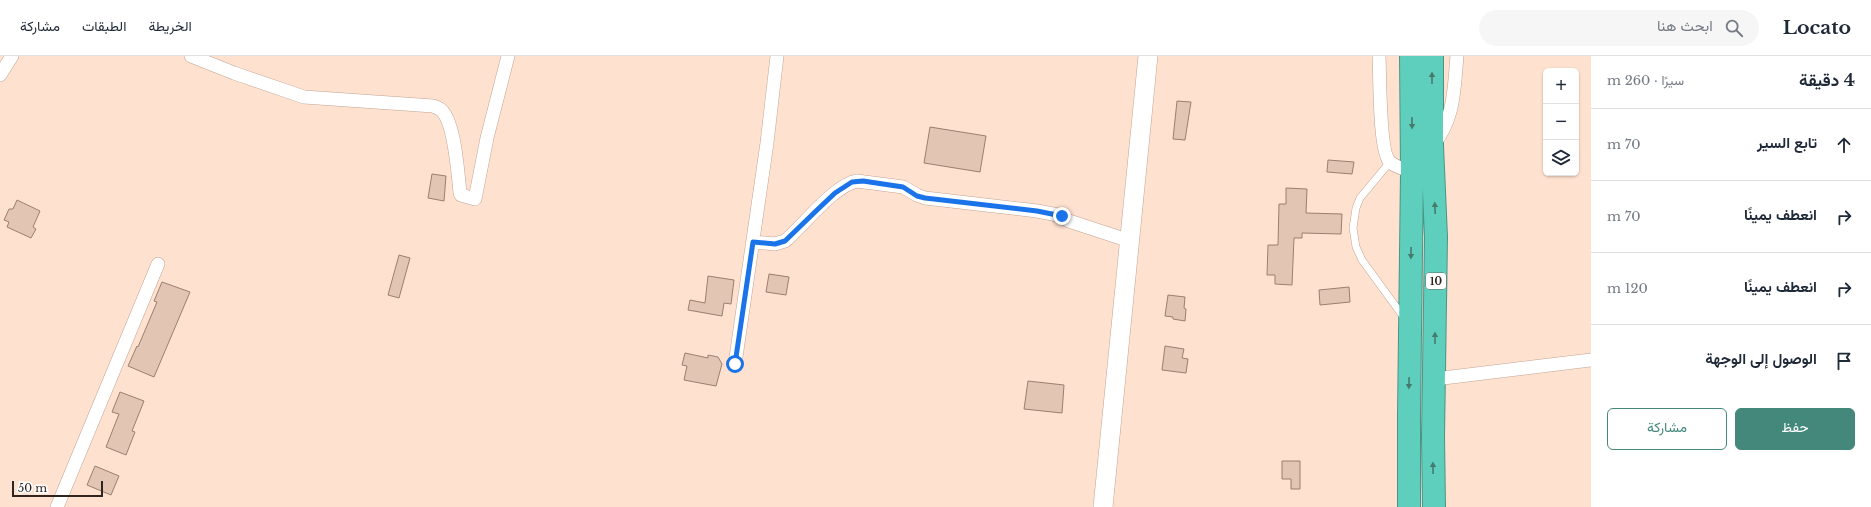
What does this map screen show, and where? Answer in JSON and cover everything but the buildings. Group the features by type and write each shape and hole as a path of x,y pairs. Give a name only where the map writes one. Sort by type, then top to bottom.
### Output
{"highway":[{"name":"10","path":"1409,507 1412,172 1411,56"},
{"name":"10","path":"1432,56 1432,146 1436,237 1433,437 1434,507"}],"street":[{"path":"0,75 12,56"},
{"path":"191,56 234,73 304,96 428,105 440,109 444,112 451,127 460,193 462,195 475,198 487,138 508,56"},
{"path":"735,364 767,143 777,56"},
{"path":"1103,507 1148,56"},
{"path":"1379,56 1384,150 1390,162 1412,172"},
{"path":"1432,146 1444,132 1450,114 1457,56"},
{"path":"753,242 775,244 785,241 835,193 852,182 858,181 903,187 917,196 925,198 1037,211 1058,215 1069,221 1130,241"},
{"path":"57,507 158,264"},
{"path":"1435,379 1591,360"}],"lane":[{"path":"1390,162 1360,198 1356,208 1353,228 1356,246 1362,260 1410,327"}],"route":[{"path":"735,364 753,242 780,244 785,241 835,193 852,182 863,181 894,185 903,187 910,190 917,196 925,198 1037,211 1062,216"}]}
